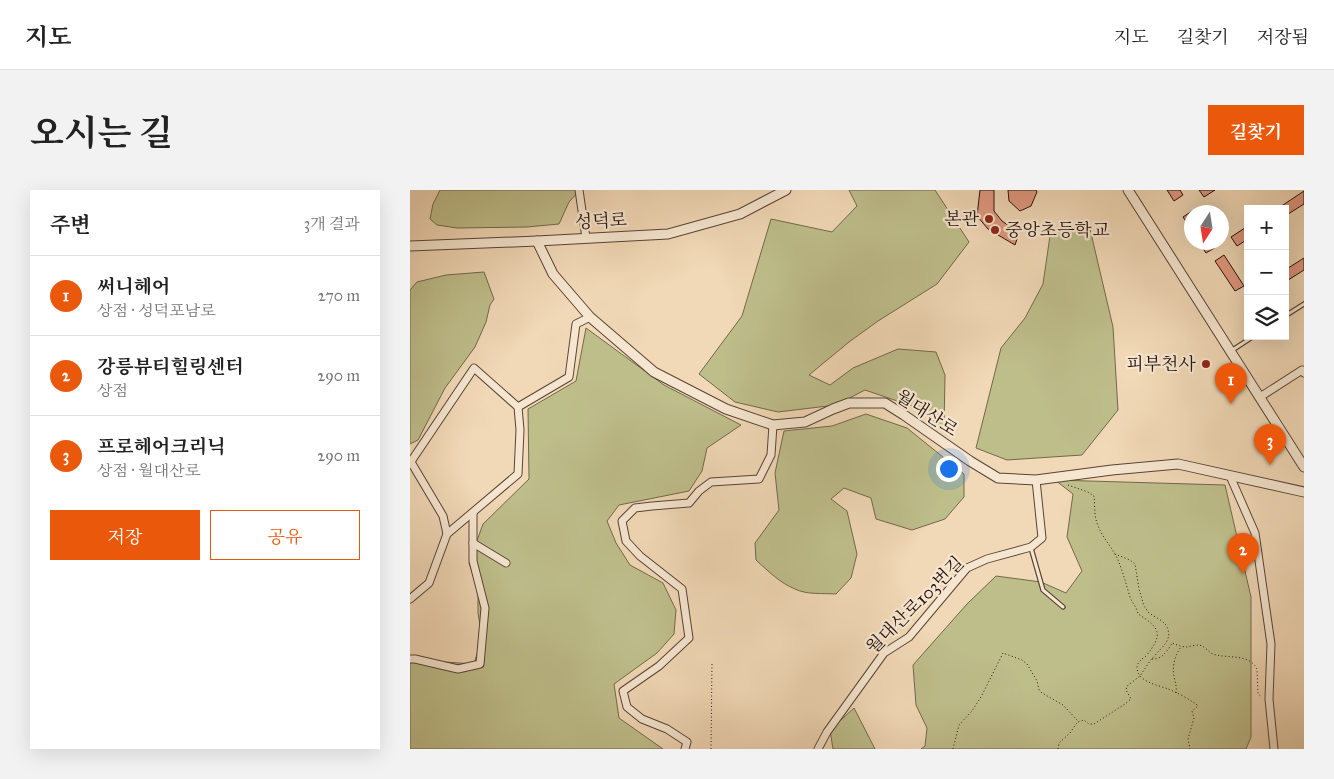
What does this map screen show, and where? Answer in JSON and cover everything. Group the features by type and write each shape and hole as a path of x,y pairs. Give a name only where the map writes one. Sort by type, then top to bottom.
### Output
{"street":[{"path":"578,190 586,238"},
{"name":"성덕로","path":"410,246 668,234 740,214 786,190"},
{"path":"1128,190 1304,467"},
{"name":"월대산로","path":"537,241 553,274 590,317 654,372 726,409 773,425 805,422 849,403 885,403 998,478 1036,480 1178,464 1304,492"},
{"path":"518,407 569,377 576,324 590,317"},
{"path":"410,599 429,583 446,534 443,516 410,463 474,368 518,407 520,430 518,474 446,534"},
{"path":"1260,397 1302,370 1304,373"},
{"path":"686,749 687,742 667,729 642,719 627,707 623,691 659,666 689,638 682,590 640,556 626,541 622,521 635,508 689,503 699,491 711,482 759,478 772,455 773,425"},
{"path":"1230,476 1255,533 1271,644 1269,705 1274,749"},
{"path":"1031,547 1042,538 1036,480"},
{"path":"410,659 458,669 480,664 485,608 473,561 473,513"},
{"path":"473,543 506,564"},
{"name":"월대산로103번길","path":"818,749 827,732 884,653 909,637 967,568 987,559 1031,547"}],"lane":[{"path":"1289,313 1304,304"},
{"path":"1231,351 1248,340"},
{"path":"1031,547 1043,590 1063,607"}],"path":[{"path":"1066,484 1094,496 1097,524 1124,575 1130,600 1137,609 1138,614 1150,622 1157,630 1157,640 1139,661 1137,668 1140,676 1151,684 1195,702 1198,706 1192,710 1194,718 1188,739 1190,749"},
{"path":"1058,749 1059,743 1078,722 1084,720 1094,724 1131,699 1126,690 1127,686 1140,676 1152,658 1166,643 1169,636 1168,629 1162,620 1145,609 1140,594 1135,564 1114,554"},
{"path":"1152,658 1161,657 1172,643 1181,646 1198,645 1212,654 1232,656 1251,662 1257,669 1258,694 1269,705"},
{"path":"1176,693 1174,665 1176,654 1181,646"},
{"path":"953,749 958,725 972,711 981,697 1003,654 1022,660 1027,664 1042,694 1063,705 1078,722"},
{"path":"712,662 712,749"}],"green space":[{"path":"440,190 580,190 569,202 559,224 527,227 457,228 437,225 430,219 433,204"},
{"path":"849,190 935,190 969,242 937,284 878,321 809,375 830,385 853,368 898,349 936,352 945,375 944,428 912,406 865,390 836,405 778,412 735,402 699,374 742,316 771,219 832,232 857,206"},
{"path":"1051,229 1090,229 1113,327 1118,410 1082,455 1007,460 976,448 1001,348 1025,318 1043,284"},
{"path":"484,272 494,299 490,305 486,322 475,347 445,388 418,440 410,444 410,290 417,282 446,275"},
{"path":"586,328 664,385 741,425 707,448 702,471 689,491 619,505 607,521 616,543 630,565 663,583 676,610 674,634 657,653 614,684 619,718 663,749 410,749 410,663 430,661 474,664 482,638 478,613 478,590 469,563 483,524 529,479 528,409 576,381"},
{"path":"866,414 907,428 964,474 964,497 945,519 912,530 876,519 871,498 844,488 831,499 847,511 857,554 851,578 836,594 800,591 779,580 756,560 755,543 779,510 775,473 784,431 832,426"},
{"path":"1055,480 1225,485 1251,597 1251,737 1246,749 921,749 925,746 927,728 916,705 913,665 967,604 996,576 1041,582 1066,593 1082,571 1067,537 1073,494"},
{"path":"854,708 875,749 833,749 830,730"}],"building":[{"name":"본관","path":"980,190 994,190 994,211 1002,221 1019,233 1015,245 988,229 977,216"},
{"path":"1008,190 1036,190 1037,192 1031,206 1020,211 1009,201"},
{"path":"1167,190 1180,190 1183,195 1174,201"},
{"path":"1199,190 1215,190 1204,197"},
{"path":"1304,191 1304,204 1289,213 1289,205 1283,205"},
{"path":"1244,229 1244,242 1237,246 1231,237"},
{"path":"1224,255 1244,286 1235,291 1215,261"},
{"path":"1304,258 1304,270 1289,279 1289,267"}],"place":[{"name":"본관","path":"989,219"},
{"name":"중앙초등학교","path":"995,230"},
{"name":"피부천사","path":"1206,364"},
{"name":"써니헤어","path":"1231,404"},
{"name":"프로헤어크리닉","path":"1270,465"},
{"name":"강릉뷰티힐링센터","path":"1243,574"}]}
